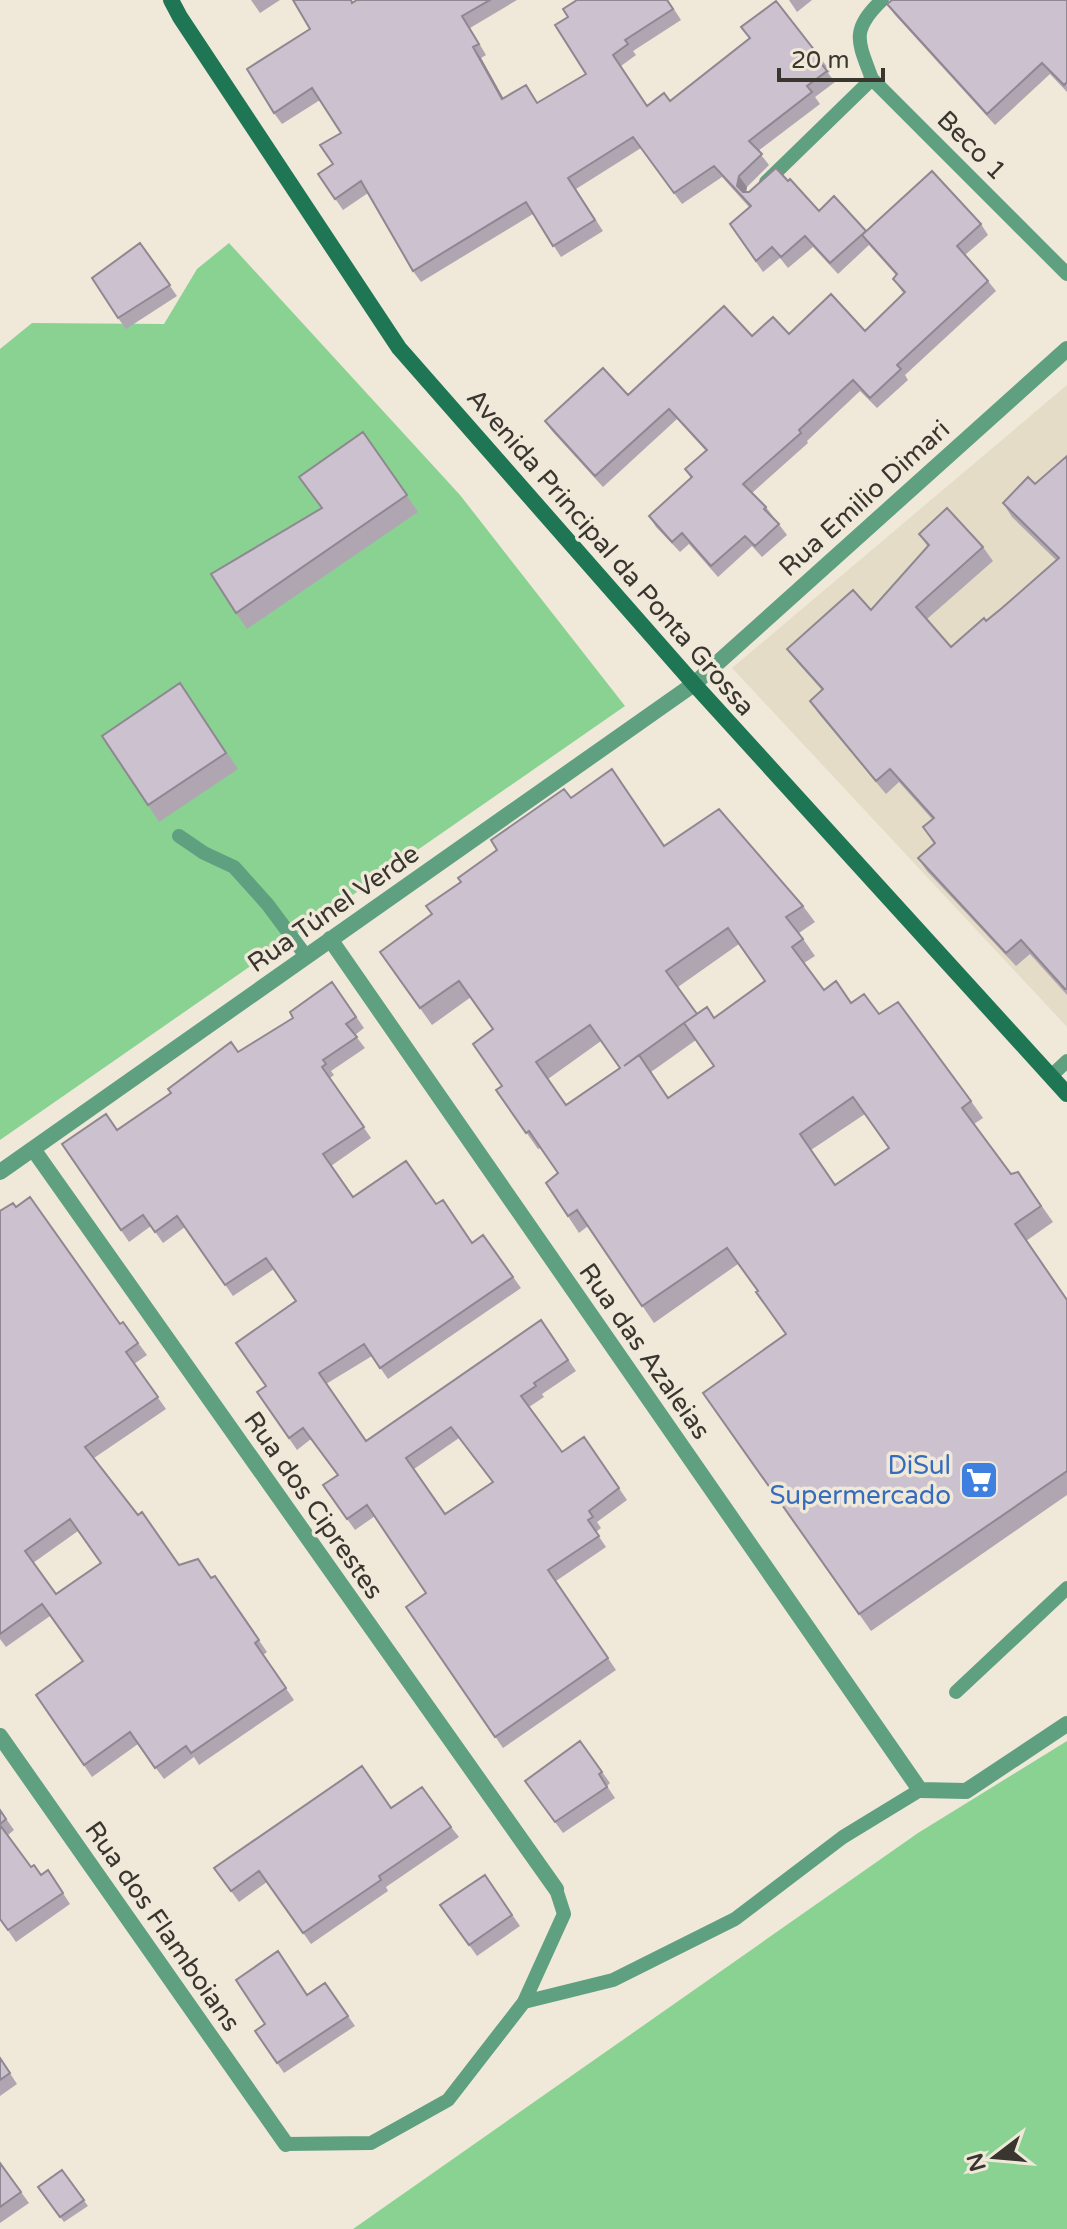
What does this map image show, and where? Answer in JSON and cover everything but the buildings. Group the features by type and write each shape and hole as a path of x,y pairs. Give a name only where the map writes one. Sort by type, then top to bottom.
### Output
{"main road":[{"name":"Avenida Principal da Ponta Grossa","path":"171,0 399,348 694,684 1067,1094"}],"street":[{"name":"Rua Emilio Dimari","path":"694,684 1067,349"},
{"name":"Rua Túnel Verde","path":"0,1172 694,684"},
{"name":"Rua das Azaleias","path":"330,939 920,1790"},
{"name":"Rua dos Ciprestes","path":"33,1149 556,1889"},
{"path":"920,1790 966,1791 1067,1724"},
{"name":"Rua dos Flamboians","path":"0,1736 286,2144"}],"lane":[{"name":"Beco 1","path":"882,0 864,17 858,40 872,79 1067,274"},
{"path":"754,194 872,79"},
{"path":"179,836 204,853 234,867 268,905 306,956"},
{"path":"1051,1076 1067,1061"},
{"path":"956,1692 1067,1588"},
{"path":"524,2002 613,1980 735,1919 843,1837 920,1790"},
{"path":"286,2144 371,2143 448,2100 524,2002 564,1914 556,1889"}],"shaded area":[{"path":"1067,385 1067,1027 732,668"}],"green space":[{"path":"229,243 460,495 625,706 0,1140 0,349 32,323 164,324 197,269"},
{"path":"1067,1741 1067,2229 353,2229 918,1833"}],"place":[{"name":"DiSul Supermercado","path":"979,1480"}]}
